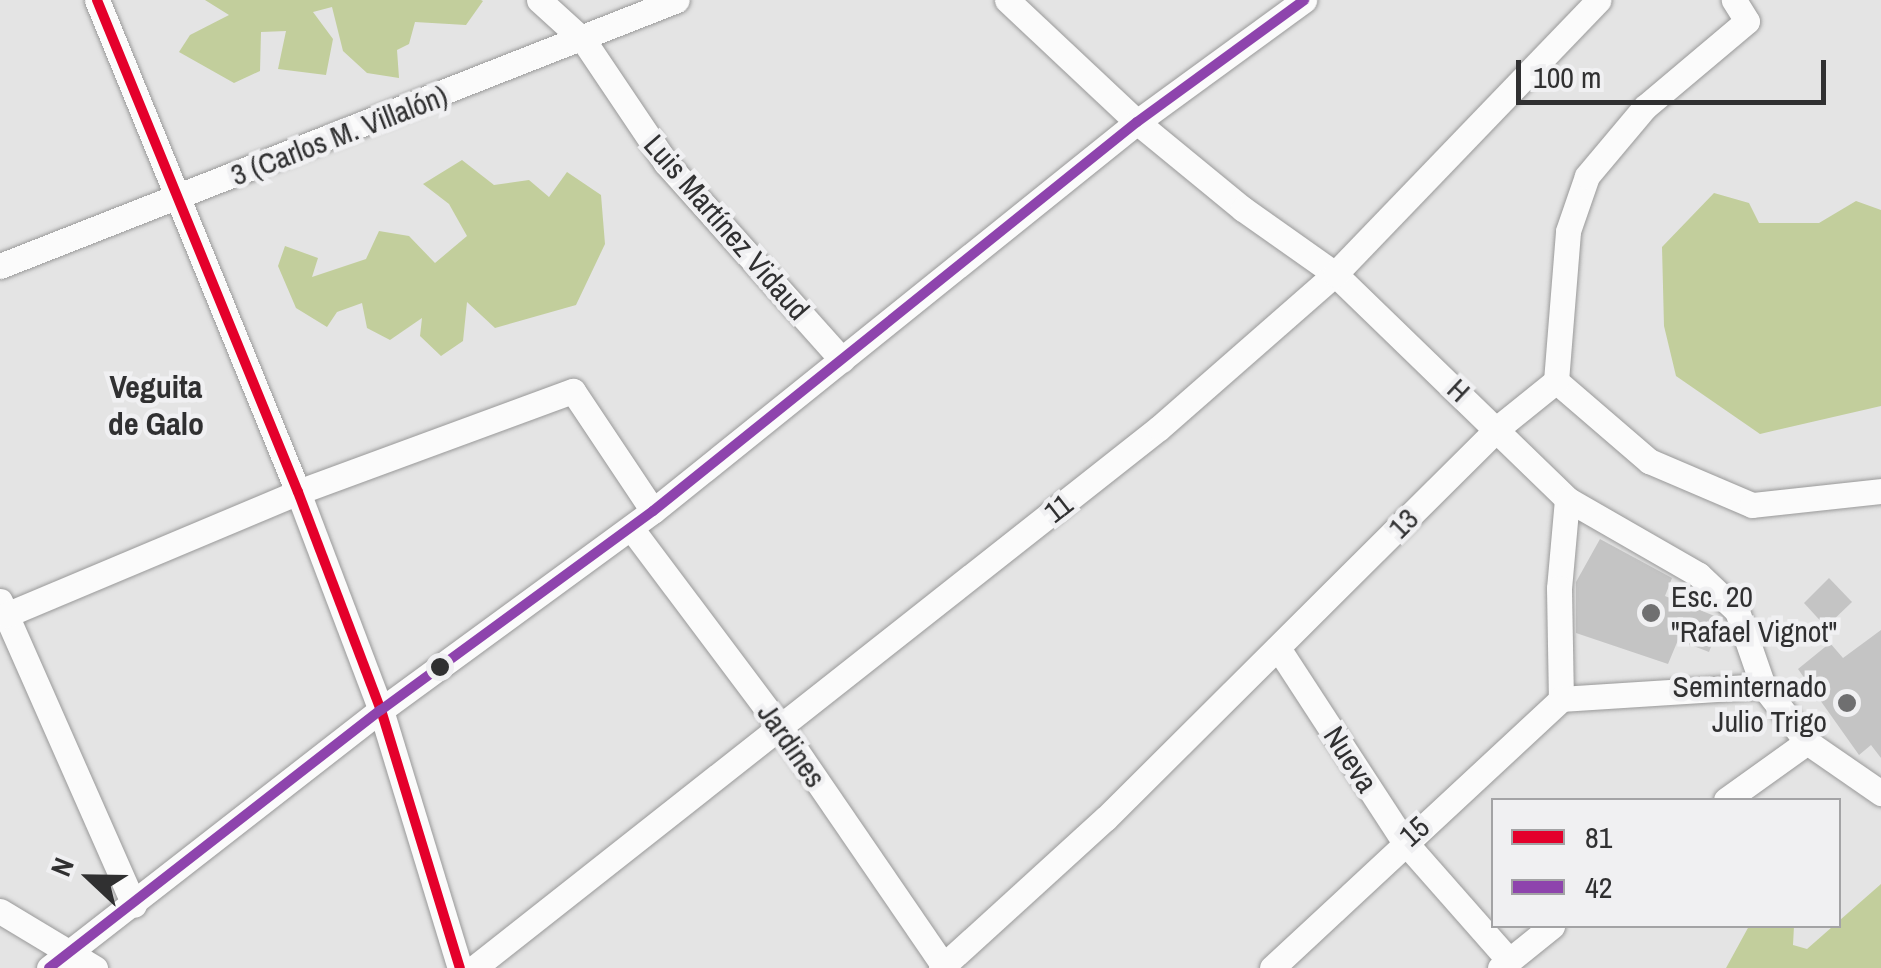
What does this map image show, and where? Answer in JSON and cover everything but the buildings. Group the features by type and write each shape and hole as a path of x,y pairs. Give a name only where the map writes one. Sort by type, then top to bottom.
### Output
{"street":[{"path":"97,0 180,195 380,710 460,968"},
{"name":"Luis Martínez Vidaud","path":"539,0 584,41 666,163 842,360"},
{"name":"3 (Carlos M. Villalón)","path":"0,266 584,41 677,0"},
{"name":"H","path":"1007,0 1136,122 1243,210 1335,274 1499,427 1567,499 1700,574 1737,611 1763,686 1807,742 1881,793"},
{"path":"60,960 380,710 631,528 1136,122 1304,0"},
{"name":"11","path":"474,968 778,724 1144,440 1335,274 1599,0"},
{"path":"1740,10 1645,107 1587,176 1568,231 1556,381 1649,461 1752,505 1881,491"},
{"name":"13","path":"943,967 1105,819 1499,427 1556,381"},
{"path":"134,905 3,608 298,492 573,391 653,511"},
{"path":"1567,499 1559,588 1561,699 1763,686"},
{"name":"Jardines","path":"631,528 778,724 943,967"},
{"name":"Nueva","path":"1278,648 1404,840 1504,963"},
{"name":"15","path":"1272,968 1404,840 1561,699"},
{"path":"1729,798 1807,742"},
{"path":"0,912 60,960 95,968"},
{"path":"1504,963 1549,928"}],"green space":[{"path":"205,0 483,1 466,25 415,22 409,44 397,50 399,78 367,73 343,51 332,7 313,12 333,39 326,75 278,69 286,31 261,32 260,71 234,83 179,52 190,35 229,15"},
{"path":"462,160 494,185 529,180 549,197 567,172 601,195 605,244 576,305 495,328 467,302 463,341 441,356 420,336 422,318 390,340 367,328 362,303 337,312 327,327 296,308 278,266 285,246 318,258 312,277 366,259 379,231 409,236 435,263 467,236 449,204 423,184"},
{"path":"1714,193 1749,203 1759,223 1819,223 1856,201 1881,210 1881,406 1760,434 1676,376 1664,326 1662,247"},
{"path":"1881,884 1881,968 1726,968 1748,928 1794,928 1793,945 1807,949 1831,928 1841,928 1841,919"}],"transit line":[{"name":"81","path":"97,0 298,492 381,710 460,968"},
{"name":"42","path":"49,968 381,710 653,511 1137,122 1304,0"}],"place":[{"name":"Esc. 20 \"Rafael Vignot\"","path":"1651,613"},
{"name":"Seminternado Julio Trigo","path":"1847,703"}],"district":[{"name":"Veguita de Galo","path":"156,406"}]}
